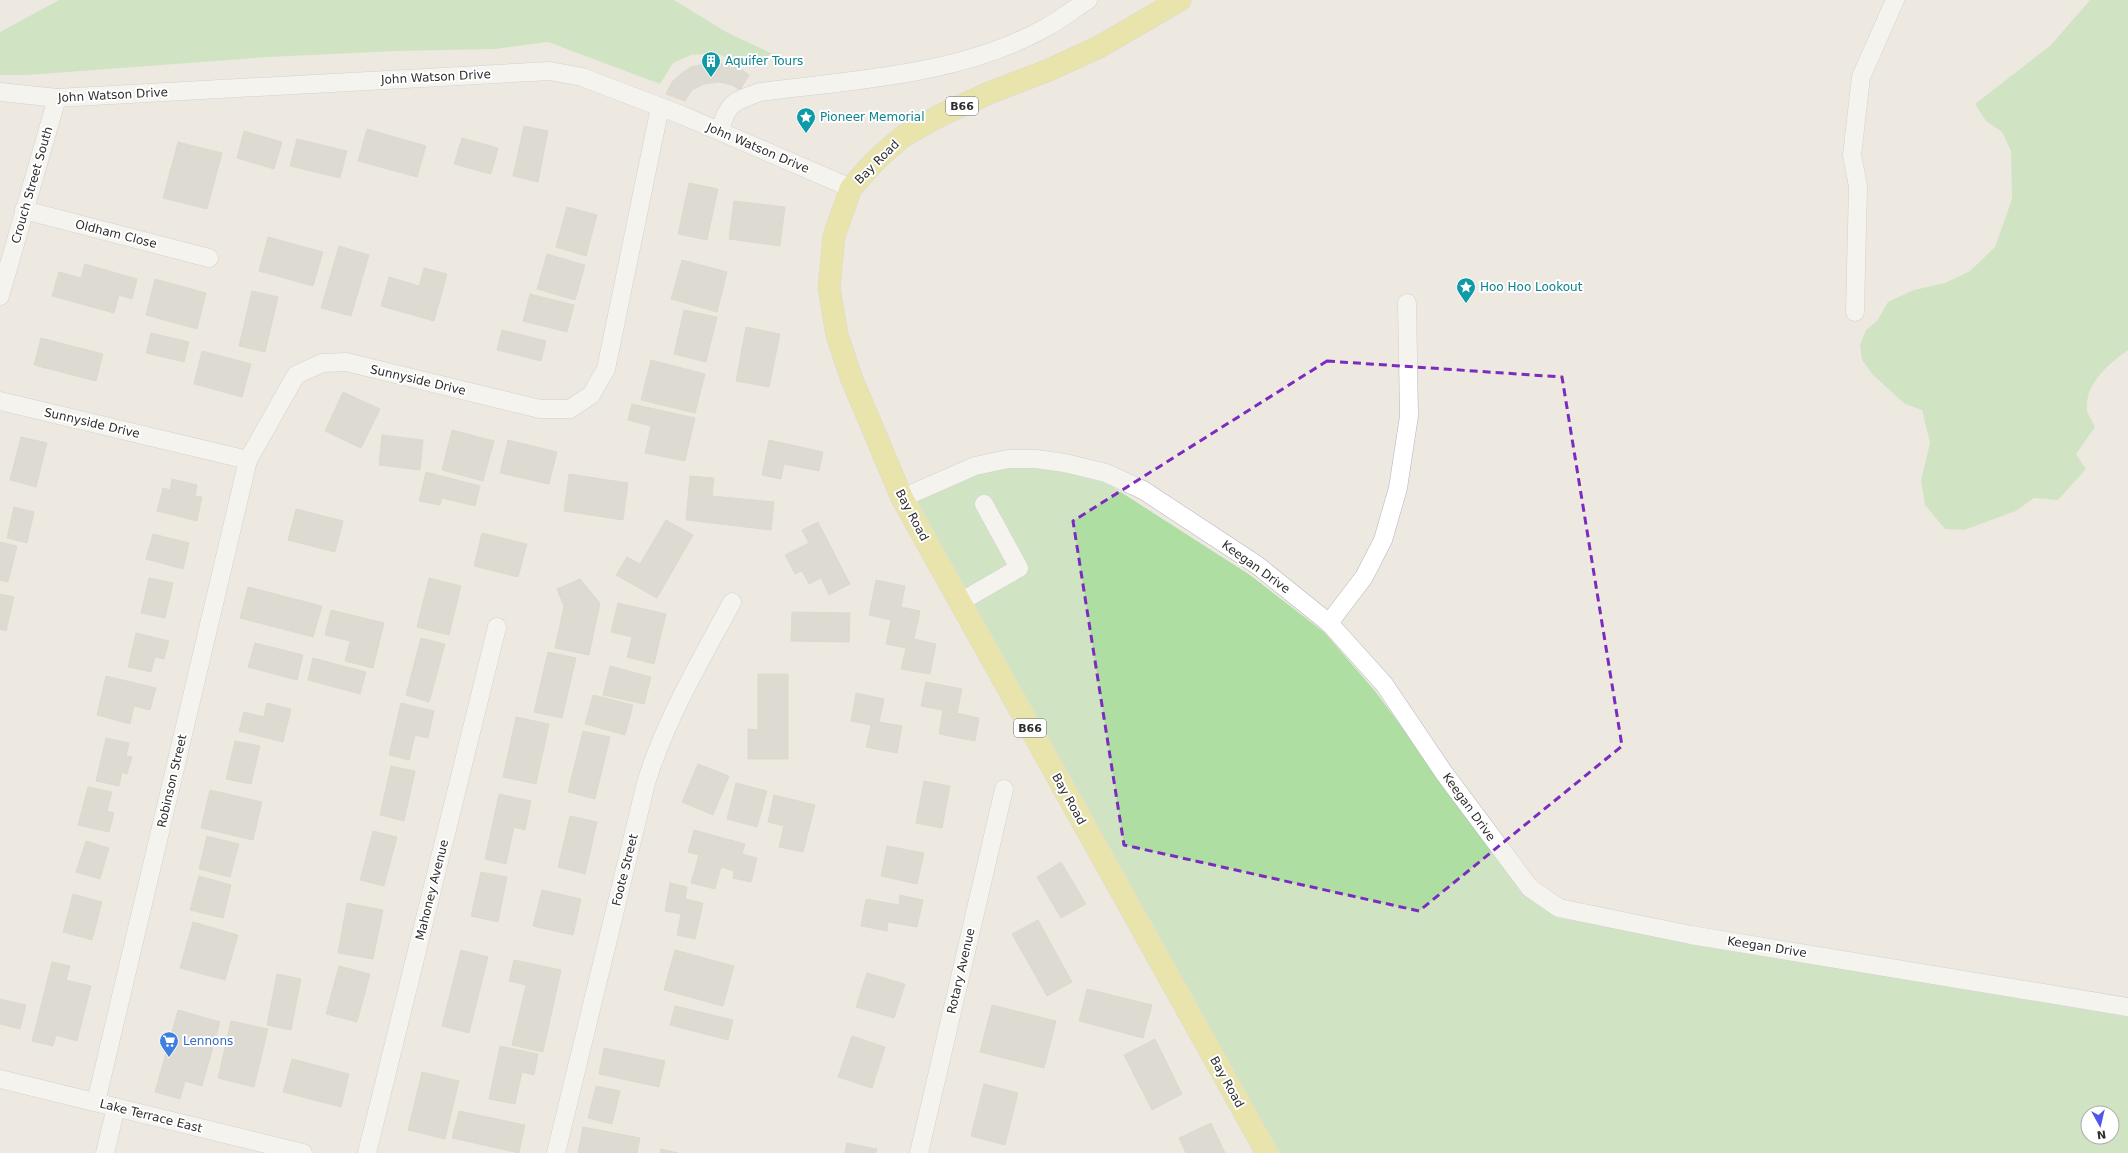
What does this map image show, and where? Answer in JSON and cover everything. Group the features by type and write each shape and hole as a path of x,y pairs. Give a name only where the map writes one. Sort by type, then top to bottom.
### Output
{"main road":[{"name":"Bay Road","path":"1180,0 1099,47 1049,70 988,93 941,115 902,137 874,161 851,188 834,236 829,288 837,334 851,377 902,498 1267,1153"}],"street":[{"path":"720,130 724,114 734,101 760,92 928,70 998,50 1045,28 1088,0"},
{"path":"1855,312 1858,186 1852,155 1861,77 1895,0"},
{"name":"John Watson Drive","path":"0,92 57,98 550,71 582,77 720,130 851,188"},
{"name":"Crouch Street South","path":"0,296 57,98"},
{"name":"Sunnyside Drive","path":"0,401 248,460 296,375 322,363 346,362 540,409 570,409 591,395 606,369 660,107"},
{"name":"Oldham Close","path":"24,210 209,258"},
{"path":"1329,623 1364,577 1383,540 1398,488 1409,416 1408,303"},
{"name":"Keegan Drive","path":"902,498 976,466 1008,459 1036,459 1065,463 1106,473 1143,490 1257,565 1329,623 1384,684 1444,773 1530,888 1558,908 1690,935 2128,1007"},
{"name":"Robinson Street","path":"96,1102 248,460"},
{"path":"960,602 1019,568 984,504"},
{"name":"Foote Street","path":"556,1153 646,783 656,749 668,723 732,602"},
{"name":"Mahoney Avenue","path":"367,1153 497,628"},
{"name":"Rotary Avenue","path":"919,1153 1004,789"},
{"name":"Lake Terrace East","path":"0,1079 303,1153"},
{"path":"104,1153 116,1107"}],"highlighted area":[{"path":"1327,361 1562,377 1622,746 1419,911 1124,845 1073,521"}],"green space":[{"path":"59,0 674,0 728,33 773,54 754,68 715,53 691,55 673,63 660,84 548,42 495,49 397,51 268,57 27,75 0,75 0,32"},
{"path":"2090,0 2128,0 2128,350 2106,368 2094,383 2090,391 2087,400 2087,410 2095,427 2076,454 2086,469 2058,500 2034,498 2016,511 1964,530 1945,529 1925,505 1921,480 1930,443 1922,410 1905,404 1873,375 1862,360 1860,345 1866,330 1877,321 1888,302 1914,290 1945,283 1970,271 1995,247 2012,199 2011,151 2002,132 1986,121 1975,104 2051,45"},
{"path":"1027,466 1064,471 1105,482 1250,575 1325,633 1375,691 1527,895 1559,918 2128,1015 2128,1153 1280,1153 917,501 976,473"}],"building":[{"name":"Aquifer Tours","path":"712,62 738,67 749,75 740,90 732,85 719,82 704,84 692,90 685,101 666,94 672,82 682,73 691,67"},
{"path":"524,126 548,131 538,182 513,176"},
{"path":"367,129 426,146 417,177 358,161"},
{"path":"244,131 282,142 274,169 237,158"},
{"path":"462,138 498,148 491,174 454,164"},
{"path":"297,139 347,151 340,178 290,166"},
{"path":"178,142 222,153 207,209 163,198"},
{"path":"689,183 718,189 707,240 678,234"},
{"path":"734,201 785,207 780,246 729,239"},
{"path":"567,207 597,215 586,256 556,247"},
{"path":"268,237 323,252 313,286 259,271"},
{"path":"339,246 369,255 351,316 321,308"},
{"path":"547,254 585,265 575,300 537,289"},
{"path":"682,260 727,272 717,312 671,299"},
{"path":"85,264 137,279 132,299 119,295 114,313 52,296 59,272 81,278"},
{"path":"424,268 447,274 434,321 381,306 389,277 419,286"},
{"path":"155,279 206,293 197,329 146,315"},
{"path":"252,291 278,297 265,352 239,346"},
{"path":"530,294 574,305 567,332 523,321"},
{"path":"684,310 717,317 706,362 674,354"},
{"path":"746,327 780,334 769,387 736,381"},
{"path":"502,330 546,341 541,361 497,350"},
{"path":"151,333 189,342 184,362 146,353"},
{"path":"41,338 103,354 96,381 34,365"},
{"path":"202,351 251,364 242,397 194,384"},
{"path":"651,360 705,374 695,413 641,400"},
{"path":"343,392 380,409 361,448 325,431"},
{"path":"632,404 695,418 685,461 645,453 651,426 628,420"},
{"path":"452,430 494,441 483,481 442,470"},
{"path":"382,435 423,440 420,470 379,465"},
{"path":"21,437 47,443 36,487 10,480"},
{"path":"508,440 557,452 549,484 500,473"},
{"path":"769,440 823,452 819,471 784,464 781,479 762,475"},
{"path":"426,472 480,486 475,506 442,498 440,505 419,501"},
{"path":"569,474 628,483 623,520 564,511"},
{"path":"690,476 714,478 712,496 774,502 771,530 686,520"},
{"path":"172,479 197,485 195,496 202,497 197,521 157,511 163,488 170,490"},
{"path":"14,507 34,512 27,543 7,538"},
{"path":"296,509 343,521 335,552 288,540"},
{"path":"666,520 693,535 657,598 616,575 627,557 640,564"},
{"path":"818,522 850,584 829,595 821,578 809,584 802,571 795,574 785,555 809,543 802,530"},
{"path":"482,533 527,544 518,577 474,566"},
{"path":"153,534 189,543 183,569 146,559"},
{"path":"0,542 17,546 8,582 0,580"},
{"path":"149,578 173,583 165,618 141,613"},
{"path":"429,578 461,586 449,635 417,627"},
{"path":"580,579 600,603 589,655 555,648 564,606 557,589"},
{"path":"876,580 905,586 901,607 920,611 914,639 936,644 930,674 901,669 906,648 886,644 891,620 869,615"},
{"path":"248,587 322,606 313,637 240,618"},
{"path":"0,594 14,597 6,631 0,629"},
{"path":"618,603 666,614 654,664 627,657 632,637 611,632"},
{"path":"331,610 384,623 373,668 345,661 350,641 325,635"},
{"path":"792,612 850,613 849,642 791,641"},
{"path":"136,633 169,641 164,659 155,657 151,672 128,667"},
{"path":"421,638 445,644 429,702 406,695"},
{"path":"255,643 303,655 297,680 248,667"},
{"path":"548,652 576,658 562,718 534,712"},
{"path":"313,658 366,672 360,694 308,680"},
{"path":"610,666 651,677 644,704 603,695"},
{"path":"758,674 788,674 788,759 748,759 748,729 758,730"},
{"path":"106,676 156,688 150,710 134,706 130,724 97,715"},
{"path":"926,682 962,689 957,713 921,706"},
{"path":"856,693 884,699 879,722 902,726 897,753 866,747 871,725 851,721"},
{"path":"593,695 633,705 625,735 585,724"},
{"path":"267,703 291,709 283,742 239,731 244,712 264,717"},
{"path":"401,703 434,711 428,738 415,735 409,760 389,755"},
{"path":"943,710 979,718 975,741 939,734"},
{"path":"516,717 549,724 536,784 503,777"},
{"path":"583,731 610,737 595,799 568,792"},
{"path":"106,738 129,743 126,756 132,757 127,774 122,772 119,786 96,781"},
{"path":"235,741 260,746 251,784 226,779"},
{"path":"698,764 729,776 713,815 682,802"},
{"path":"391,766 415,771 404,821 380,815"},
{"path":"924,781 950,786 942,828 916,823"},
{"path":"736,783 767,791 757,827 727,819"},
{"path":"88,787 112,792 107,811 114,813 109,832 78,825"},
{"path":"210,790 262,802 253,840 201,828"},
{"path":"499,794 531,801 525,830 514,827 506,864 485,859"},
{"path":"774,795 815,805 803,852 779,847 784,826 768,822"},
{"path":"570,816 597,822 585,874 558,867"},
{"path":"694,830 745,844 742,854 757,858 751,882 733,878 734,871 721,867 715,889 691,883 699,855 688,852"},
{"path":"373,831 397,837 384,886 360,880"},
{"path":"207,836 239,844 230,877 199,869"},
{"path":"86,841 109,848 100,879 76,872"},
{"path":"887,846 924,853 917,884 881,876"},
{"path":"1061,862 1086,904 1061,918 1037,877"},
{"path":"481,872 507,877 498,922 471,916"},
{"path":"199,876 231,885 223,918 190,910"},
{"path":"670,883 687,887 685,899 703,903 695,939 677,935 681,914 665,911"},
{"path":"542,890 581,899 573,935 533,926"},
{"path":"73,894 102,902 92,940 63,932"},
{"path":"900,895 923,900 917,927 888,922 887,931 861,926 866,899 899,905"},
{"path":"347,903 383,910 373,959 338,953"},
{"path":"1038,920 1072,982 1047,996 1012,934"},
{"path":"193,922 238,935 225,980 180,968"},
{"path":"461,950 488,957 469,1033 442,1026"},
{"path":"675,950 734,966 723,1006 664,990"},
{"path":"514,960 561,970 543,1052 512,1045 526,985 509,981"},
{"path":"52,962 70,966 66,980 91,986 77,1041 56,1035 53,1046 32,1041"},
{"path":"339,966 370,974 357,1022 326,1014"},
{"path":"867,973 905,984 894,1018 856,1007"},
{"path":"277,974 301,979 291,1030 267,1025"},
{"path":"1087,989 1152,1005 1143,1038 1079,1021"},
{"path":"0,999 26,1005 20,1029 0,1024"},
{"path":"992,1005 1056,1021 1044,1068 980,1052"},
{"path":"675,1006 733,1020 728,1040 670,1025"},
{"path":"178,1010 220,1022 202,1086 185,1081 180,1099 155,1092"},
{"path":"231,1021 268,1029 254,1087 218,1078"},
{"path":"852,1036 885,1047 872,1088 838,1077"},
{"path":"1155,1039 1182,1094 1152,1110 1124,1055"},
{"path":"500,1046 538,1054 534,1075 522,1072 515,1104 489,1099"},
{"path":"604,1048 665,1061 659,1087 599,1074"},
{"path":"292,1059 349,1074 341,1107 283,1092"},
{"path":"422,1072 459,1081 445,1139 408,1130"},
{"path":"984,1084 1018,1093 1005,1145 971,1136"},
{"path":"596,1086 620,1091 612,1124 588,1118"},
{"path":"459,1111 525,1125 519,1153 452,1138"},
{"path":"1211,1123 1225,1153 1186,1153 1179,1138"},
{"path":"583,1127 640,1138 637,1153 578,1153"},
{"path":"847,1143 877,1149 876,1153 845,1153"},
{"path":"661,1149 678,1153 660,1153"}],"place":[{"name":"Aquifer Tours","path":"711,78"},
{"name":"Pioneer Memorial","path":"806,134"},
{"name":"Hoo Hoo Lookout","path":"1466,304"},
{"name":"Lennons","path":"169,1058"}]}
